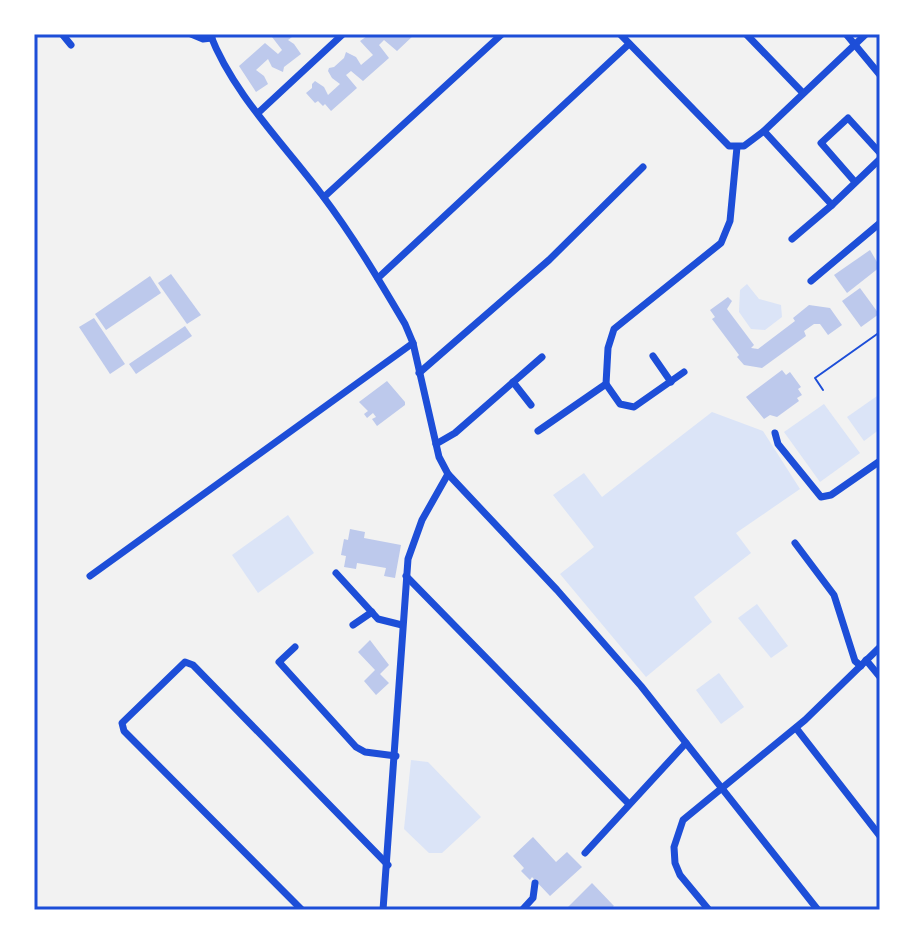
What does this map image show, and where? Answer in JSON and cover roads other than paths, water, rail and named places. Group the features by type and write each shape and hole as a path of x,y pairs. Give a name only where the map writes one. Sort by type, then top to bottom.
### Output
{"street":[{"path":"62,34 71,45"},
{"path":"191,34 203,39 211,36 258,113 324,197 405,324 413,343 436,444 448,474 557,590 641,686 818,910"},
{"path":"258,113 343,34"},
{"path":"324,197 502,34"},
{"path":"620,34 729,146 737,147 744,146 764,131 866,34"},
{"path":"746,34 802,92"},
{"path":"846,34 880,75"},
{"path":"378,278 629,44"},
{"path":"792,239 832,205 855,182 880,156 848,118 821,143 855,182"},
{"path":"764,131 832,205"},
{"path":"684,372 639,404 627,407 620,404 606,384 608,348 614,329 717,247 726,236 737,147"},
{"path":"419,373 549,260 643,167"},
{"path":"811,281 880,223"},
{"path":"90,576 413,343"},
{"path":"653,356 671,382"},
{"path":"436,444 455,433 542,357"},
{"path":"513,382 531,405"},
{"path":"538,431 606,384"},
{"path":"775,433 778,444 821,497 831,495 880,461"},
{"path":"383,910 406,576 414,539 448,474"},
{"path":"795,543 834,595 855,661 864,663 880,677"},
{"path":"336,573 372,612 384,621 402,625"},
{"path":"406,576 628,803"},
{"path":"353,625 372,612"},
{"path":"295,647 279,662 347,740 365,752 396,756"},
{"path":"709,910 680,875 675,863 674,847 683,820 796,728 880,647"},
{"path":"302,910 124,731 122,723 185,662 193,665 388,865"},
{"path":"796,728 880,836"},
{"path":"585,853 686,743"},
{"path":"522,910 533,898 535,883"}]}
